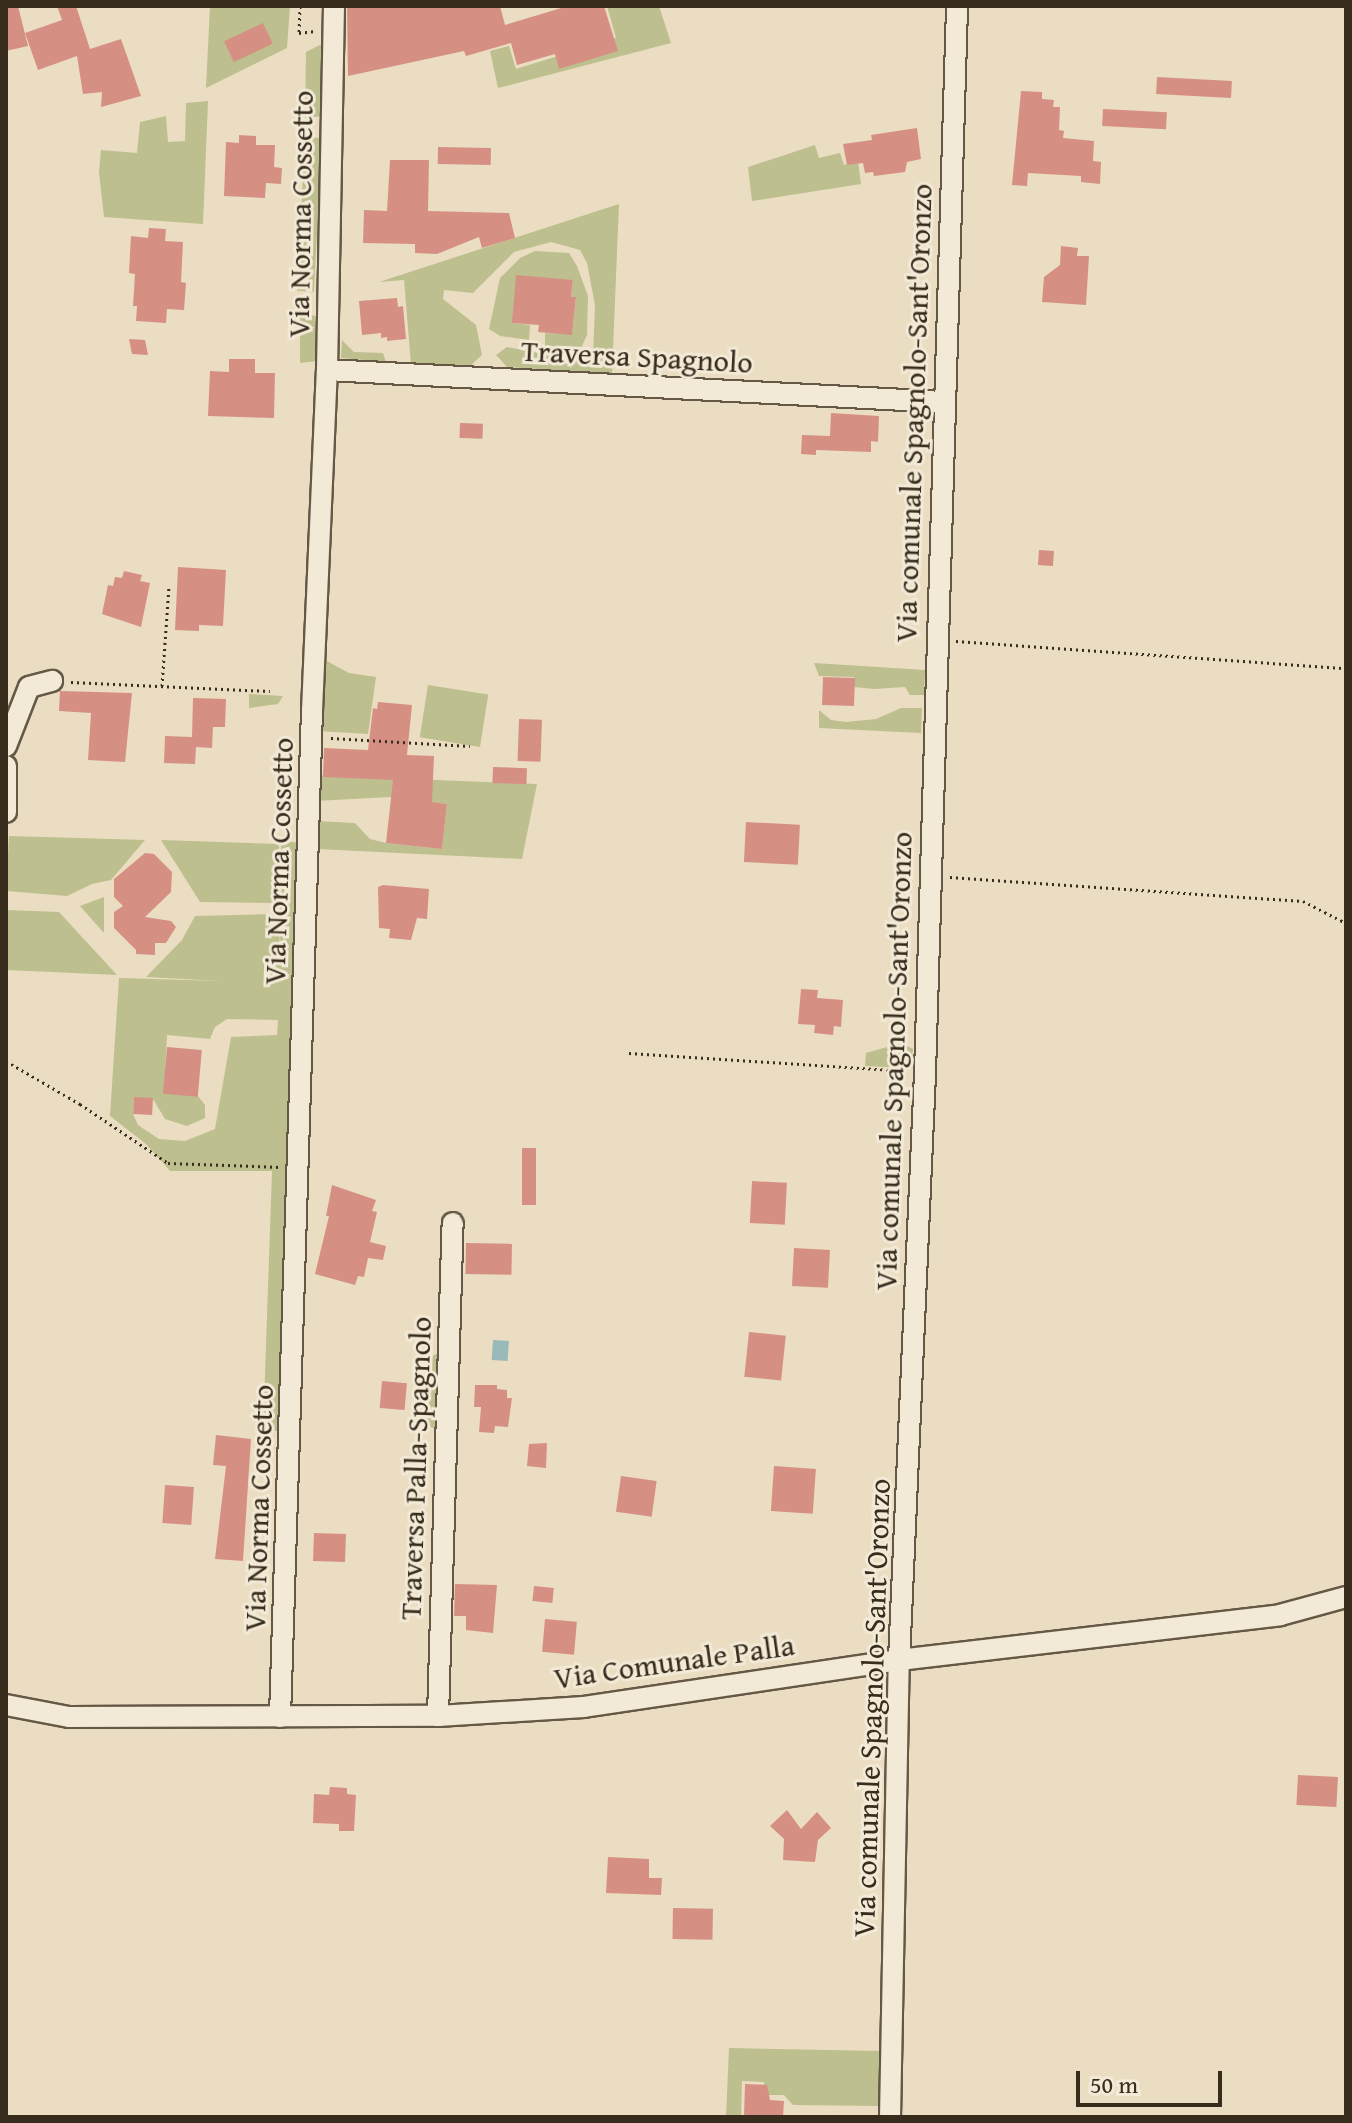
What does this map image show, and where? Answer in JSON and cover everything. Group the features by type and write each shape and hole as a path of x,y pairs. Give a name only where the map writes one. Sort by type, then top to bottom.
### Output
{"street":[{"name":"Via Norma Cossetto","path":"280,1717 311,736 327,370 334,6"},
{"name":"Via comunale Spagnolo-Sant'Oronzo","path":"890,2117 899,1660 925,1073 957,6"},
{"name":"Traversa Spagnolo","path":"327,370 943,402"},
{"path":"6,746 29,687 52,681"},
{"path":"6,766 6,812"},
{"name":"Traversa Palla-Spagnolo","path":"438,1716 453,1223"},
{"name":"Via Comunale Palla","path":"6,1705 69,1717 438,1716 584,1707 899,1660 1280,1615 1346,1597"}],"path":[{"path":"300,6 299,33 334,28"},
{"path":"162,686 169,587"},
{"path":"936,639 1346,668"},
{"path":"52,681 270,691"},
{"path":"311,736 470,746"},
{"path":"930,876 1303,901 1346,923"},
{"path":"629,1053 925,1073"},
{"path":"6,1061 80,1104 168,1163 299,1168"}],"green space":[{"path":"210,6 290,6 287,48 206,88"},
{"path":"607,6 659,6 671,43 498,88 490,51 509,46 516,69 616,38"},
{"path":"324,43 322,116 305,118 306,52"},
{"path":"208,101 203,224 104,217 99,172 101,150 137,153 140,122 166,116 168,142 185,141 186,103"},
{"path":"305,137 322,138 314,292 297,291"},
{"path":"815,145 819,158 840,153 844,165 858,162 861,184 752,201 748,167"},
{"path":"619,204 612,374 507,367 496,355 507,347 556,356 593,357 595,305 587,263 580,250 551,242 514,252 473,293 444,290 443,299 476,325 482,355 471,365 411,364 404,280 379,282"},
{"path":"535,251 569,253 577,266 588,296 587,335 581,348 545,346 545,333 572,334 576,298 571,297 573,281 513,323 530,325 529,340 500,336 489,329 500,278 520,258"},
{"path":"300,312 319,317 318,361 300,363"},
{"path":"342,340 354,352 383,353 386,362 341,358"},
{"path":"321,658 349,673 376,677 368,734 318,731"},
{"path":"814,663 925,670 924,695 910,695 905,687 854,687 854,677 819,676"},
{"path":"428,685 488,695 480,747 420,737"},
{"path":"249,694 283,696 278,704 249,708"},
{"path":"901,708 922,708 921,733 819,728 819,710 831,720 846,722 876,719"},
{"path":"315,775 537,784 522,859 317,849 316,821 355,823 370,839 442,849 447,804 391,797 315,801"},
{"path":"9,836 145,840 111,880 92,884 67,896 6,891"},
{"path":"161,840 279,844 279,903 200,902"},
{"path":"281,841 302,843 285,1430 263,1432 272,1171 170,1171 146,1144 110,1116 119,978 222,981 146,977 182,940 195,916 279,914 280,956","holes":["227,1019 278,1020 277,1035 231,1037 215,1129 185,1141 159,1139 138,1125 133,1114 134,1098 153,1099 165,1119 187,1126 205,1118 205,1105 198,1096 164,1093 167,1035 210,1039 215,1027"]},
{"path":"104,897 104,933 80,906"},
{"path":"6,910 59,912 117,975 6,970"},
{"path":"901,1043 913,1049 911,1068 865,1066 866,1053"},
{"path":"440,1352 441,1427 433,1428 427,1425 426,1359"},
{"path":"729,2048 880,2051 879,2106 793,2105 784,2095 765,2095 764,2082 742,2081 741,2117 726,2117"}],"water":[{"path":"493,1340 509,1341 508,1361 492,1360"}],"building":[{"path":"6,6 18,6 28,46 6,51"},
{"path":"57,6 76,6 90,49 121,39 141,96 101,107 102,92 83,94 77,56 38,70 25,33 62,20"},
{"path":"347,6 500,6 505,25 568,6 604,6 618,51 559,69 555,54 517,65 511,43 466,56 464,51 348,76"},
{"path":"263,23 273,44 234,62 224,41"},
{"path":"1157,77 1232,81 1231,98 1156,94"},
{"path":"1021,91 1042,92 1042,99 1054,100 1053,107 1060,107 1059,130 1064,131 1063,138 1094,141 1093,161 1101,162 1100,184 1081,182 1081,176 1028,173 1027,186 1012,185"},
{"path":"1103,109 1167,112 1166,129 1102,126"},
{"path":"917,128 921,159 907,162 905,172 874,176 873,172 865,173 863,163 847,165 843,144 872,140 871,135"},
{"path":"239,135 256,136 256,145 275,145 274,167 282,168 281,184 266,183 265,198 224,196 226,142 239,143"},
{"path":"438,147 491,148 491,165 438,164"},
{"path":"390,160 429,160 428,211 509,213 515,238 482,248 479,237 437,254 415,253 415,244 363,243 364,210 387,211"},
{"path":"149,228 166,229 165,241 183,242 181,282 186,283 184,310 167,309 166,323 136,321 137,306 133,306 135,274 129,273 131,236 148,238"},
{"path":"1061,246 1078,248 1077,256 1089,256 1086,305 1042,302 1044,277 1060,265"},
{"path":"516,275 573,280 571,297 576,297 572,335 538,332 539,325 512,323"},
{"path":"397,298 398,307 403,306 406,339 387,341 387,337 381,338 381,333 362,335 359,301"},
{"path":"129,339 145,340 148,355 132,354"},
{"path":"229,359 255,359 255,373 275,373 274,418 208,416 210,371 229,372"},
{"path":"831,413 879,416 878,442 871,441 871,452 816,450 816,455 801,454 802,435 830,436"},
{"path":"460,423 483,424 482,439 459,438"},
{"path":"1039,550 1054,551 1053,566 1038,565"},
{"path":"178,567 226,570 223,626 199,625 199,631 175,630"},
{"path":"124,571 142,575 140,581 150,583 141,627 102,614 108,585 113,586 115,577 122,578"},
{"path":"823,677 855,678 854,706 822,705"},
{"path":"60,691 132,693 125,762 88,760 91,713 59,711"},
{"path":"193,698 226,699 225,727 213,727 212,748 196,747 195,764 164,763 165,736 192,737"},
{"path":"378,702 412,705 407,755 434,756 432,802 447,804 442,849 386,843 393,780 323,777 324,748 368,750 373,708 377,709"},
{"path":"519,719 542,720 541,762 518,761"},
{"path":"493,767 527,768 526,784 492,783"},
{"path":"746,822 800,825 798,865 744,862"},
{"path":"145,853 154,854 172,872 171,892 145,917 171,921 176,927 166,943 155,943 155,955 136,954 136,950 114,928 114,912 123,906 114,897 114,879"},
{"path":"378,887 429,889 427,919 417,918 411,940 389,938 390,929 379,928"},
{"path":"801,989 818,990 817,998 843,1000 841,1027 834,1026 833,1035 814,1033 815,1025 798,1024"},
{"path":"167,1047 202,1050 198,1097 163,1094"},
{"path":"134,1097 153,1098 152,1115 133,1114"},
{"path":"522,1148 536,1148 536,1205 522,1205"},
{"path":"752,1181 787,1183 785,1225 750,1223"},
{"path":"332,1185 376,1200 372,1211 377,1212 370,1242 386,1246 383,1260 368,1258 364,1277 358,1276 355,1285 315,1274 329,1216 326,1216"},
{"path":"466,1243 512,1244 511,1275 465,1274"},
{"path":"794,1248 830,1250 828,1288 792,1286"},
{"path":"749,1332 786,1336 781,1381 744,1377"},
{"path":"382,1381 407,1383 405,1410 380,1408"},
{"path":"475,1385 497,1385 497,1389 507,1390 507,1398 512,1398 508,1427 495,1426 494,1433 479,1432 481,1407 474,1407"},
{"path":"216,1435 251,1439 243,1561 215,1559 226,1466 213,1465"},
{"path":"547,1443 546,1468 527,1466 529,1444"},
{"path":"774,1466 816,1469 813,1514 771,1511"},
{"path":"621,1476 657,1481 652,1517 616,1512"},
{"path":"165,1485 194,1487 191,1525 162,1523"},
{"path":"314,1533 346,1534 345,1562 313,1561"},
{"path":"455,1584 497,1585 493,1633 466,1630 466,1616 454,1616"},
{"path":"534,1586 554,1588 552,1603 532,1601"},
{"path":"545,1619 577,1622 574,1655 542,1652"},
{"path":"1298,1775 1338,1777 1336,1807 1296,1805"},
{"path":"330,1787 347,1788 347,1794 356,1795 354,1831 339,1831 339,1824 313,1823 314,1794 329,1795"},
{"path":"787,1810 801,1829 817,1812 831,1828 818,1840 815,1862 783,1860 784,1839 770,1826"},
{"path":"608,1857 649,1859 649,1878 662,1878 661,1895 606,1893"},
{"path":"673,1908 713,1909 712,1940 672,1939"},
{"path":"745,2084 767,2085 770,2100 784,2101 783,2117 744,2117"}]}
